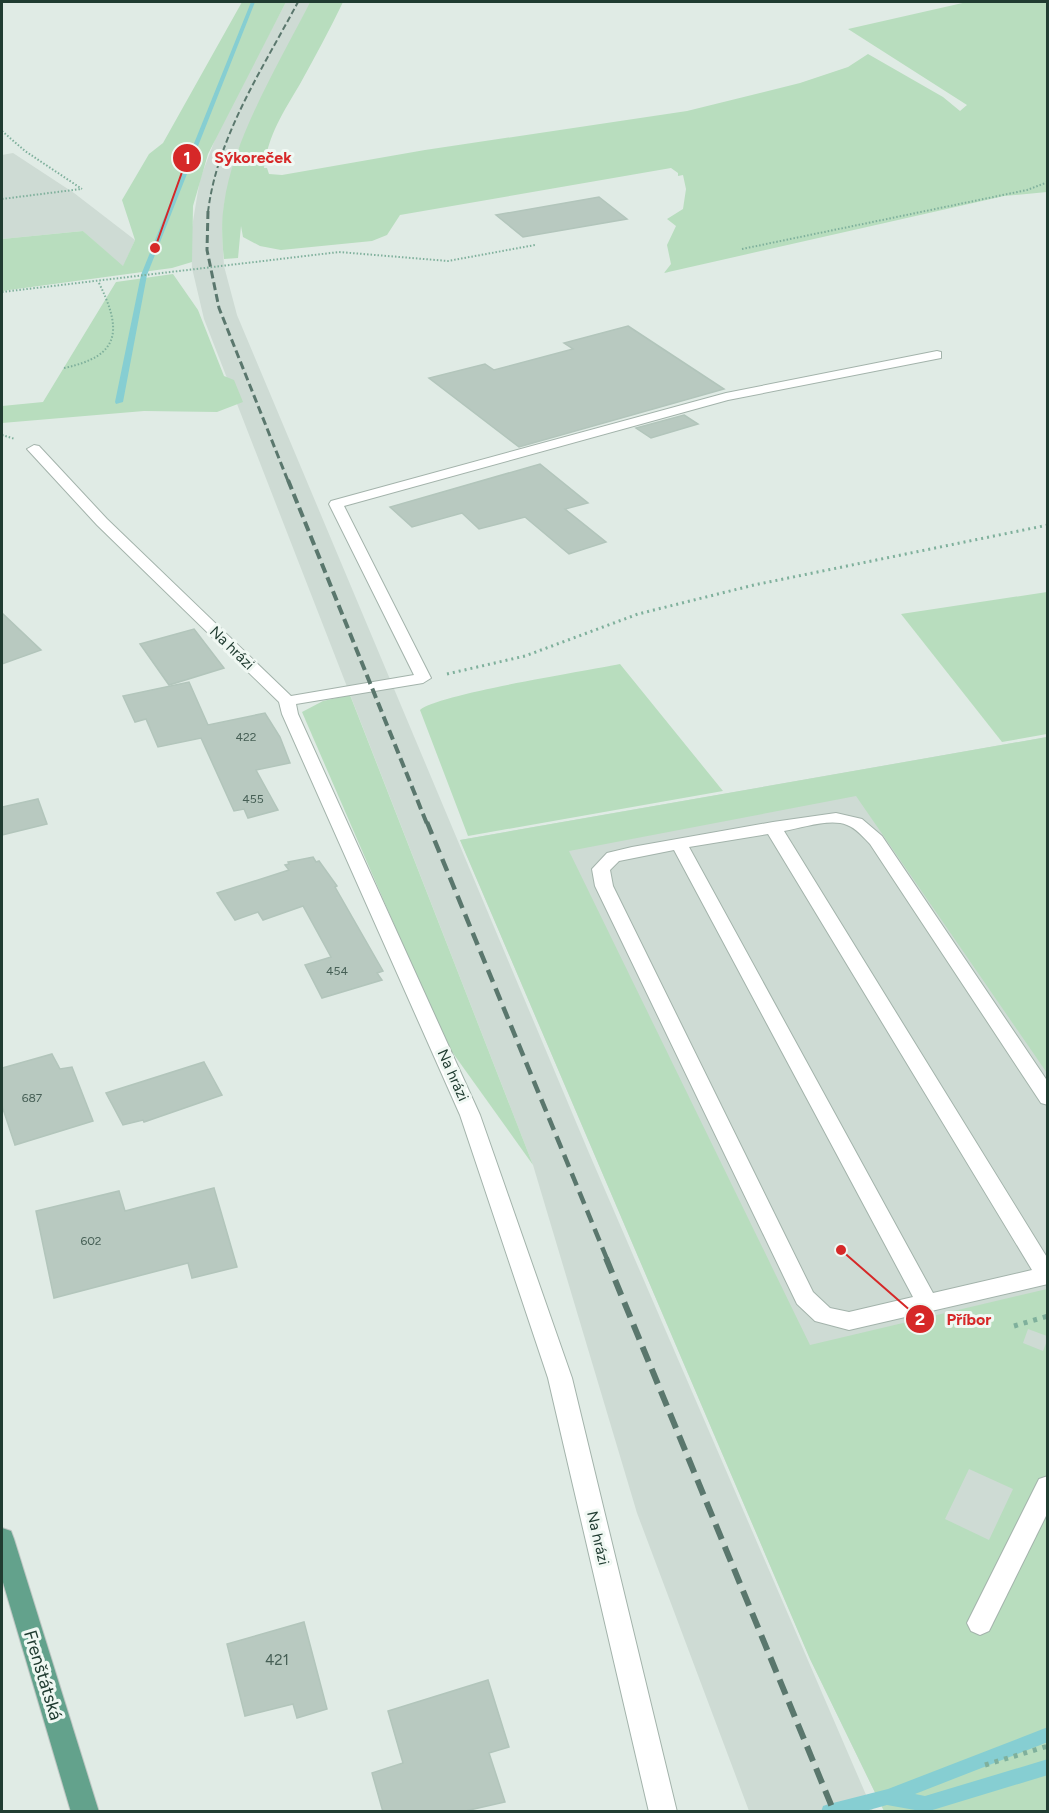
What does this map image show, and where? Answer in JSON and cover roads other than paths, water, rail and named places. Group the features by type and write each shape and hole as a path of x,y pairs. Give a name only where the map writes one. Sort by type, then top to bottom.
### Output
{"main road":[{"name":"Frenštátská","path":"2,1539 85,1812"}],"street":[{"path":"287,701 423,678 336,504 726,397 937,355"},
{"name":"Na hrázi","path":"34,449 102,522 287,701 290,714 470,1115 560,1378 663,1812"},
{"path":"773,827 1047,1275 849,1321 823,1315 805,1298 604,886 600,869 613,857 773,827 839,818 859,822 876,840 1047,1098"},
{"path":"679,844 927,1302"},
{"path":"980,1623 1047,1486"}],"waterway":[{"path":"119,402 144,275 253,2"},
{"path":"829,1812 888,1797 1048,1734"},
{"path":"889,1798 925,1804 1048,1767"}],"railway":[{"path":"208,212 213,184 231,130 298,2"},
{"path":"208,211 207,250 219,308 288,481"},
{"path":"288,480 427,824"},
{"path":"427,822 607,1259"},
{"path":"606,1258 834,1812"}],"place":[{"name":"Sýkoreček","path":"155,248"},
{"name":"Příbor","path":"841,1250"}]}
